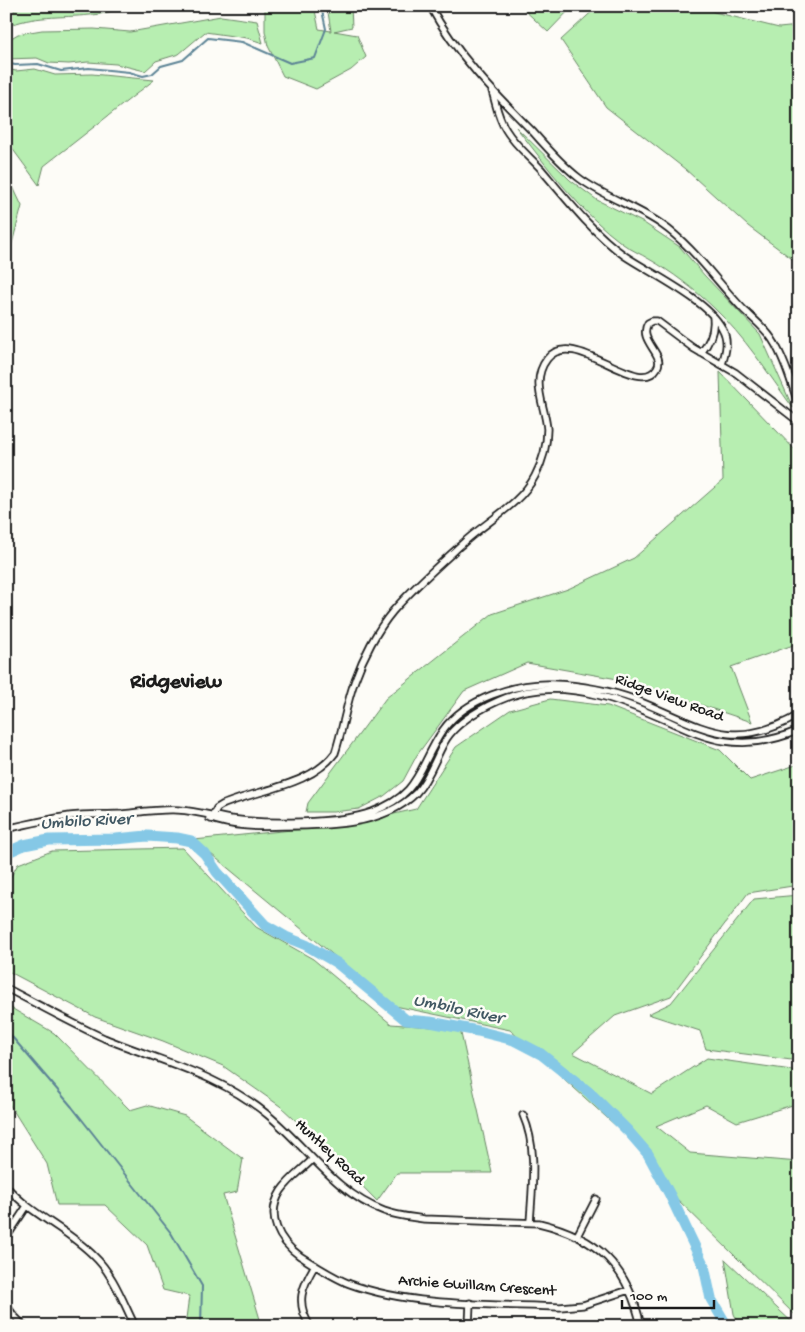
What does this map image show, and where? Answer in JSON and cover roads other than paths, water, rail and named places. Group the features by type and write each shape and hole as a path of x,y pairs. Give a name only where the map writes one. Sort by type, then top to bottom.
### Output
{"street":[{"path":"430,6 491,89 564,165 597,190 646,214 677,236 772,340 799,406"},
{"path":"491,89 500,118 513,140 595,230 625,255 673,286 713,317 722,328 727,344 722,364"},
{"path":"700,353 710,339 714,323 713,317"},
{"path":"212,817 217,808 233,800 308,776 328,763 335,753 355,679 371,645 392,612 463,543 523,494 536,474 547,445 546,426 538,384 541,369 547,358 555,352 570,350 630,374 648,375 654,372 659,363 646,337 646,326 652,321 662,324 700,353 736,373 774,405 799,422"},
{"name":"Ridge View Road","path":"6,829 70,816 174,810 212,817 266,821 325,820 364,815 387,806 402,796 413,785 449,722 474,705 510,688 527,685 550,684 608,691 636,700 711,738 733,742 764,740 799,730"},
{"name":"Ridge View Road","path":"667,717 706,730 728,735 745,735 760,732 799,715"},
{"name":"Huntley Road","path":"6,988 84,1028 193,1071 232,1090 268,1115 344,1189 384,1211 424,1219 530,1223 558,1228 577,1236 605,1255 620,1273 629,1290 641,1326"},
{"path":"523,1115 529,1128 533,1154 530,1223"},
{"name":"Archie Gwillam Crescent","path":"313,1159 280,1192 274,1208 274,1218 280,1237 286,1244 315,1265 349,1283 389,1295 415,1299 470,1303 570,1306 601,1300 629,1290"},
{"path":"6,1186 27,1206 77,1241 101,1263 115,1284 135,1326"},
{"path":"577,1236 596,1198"},
{"path":"6,1238 27,1206"},
{"path":"310,1326 304,1314 301,1297 305,1283 315,1265"},
{"path":"469,1326 470,1303"},
{"path":"6,1304 24,1326"}],"waterway":[{"path":"6,63 15,65 38,64 61,71 89,68 129,72 143,76 152,74 161,66 183,60 208,38 242,42 290,63 315,58 326,29 321,6"},
{"name":"Umbilo River","path":"6,853 24,845 49,840 116,839 147,836 191,841 205,854 217,872 265,925 337,963 406,1020 430,1022 514,1040 541,1054 590,1093 648,1154 704,1266 711,1299 727,1326"},
{"path":"7,1031 72,1107 171,1233 202,1286 201,1326"}],"district":[{"name":"Ridgeview","path":"176,683"}]}
